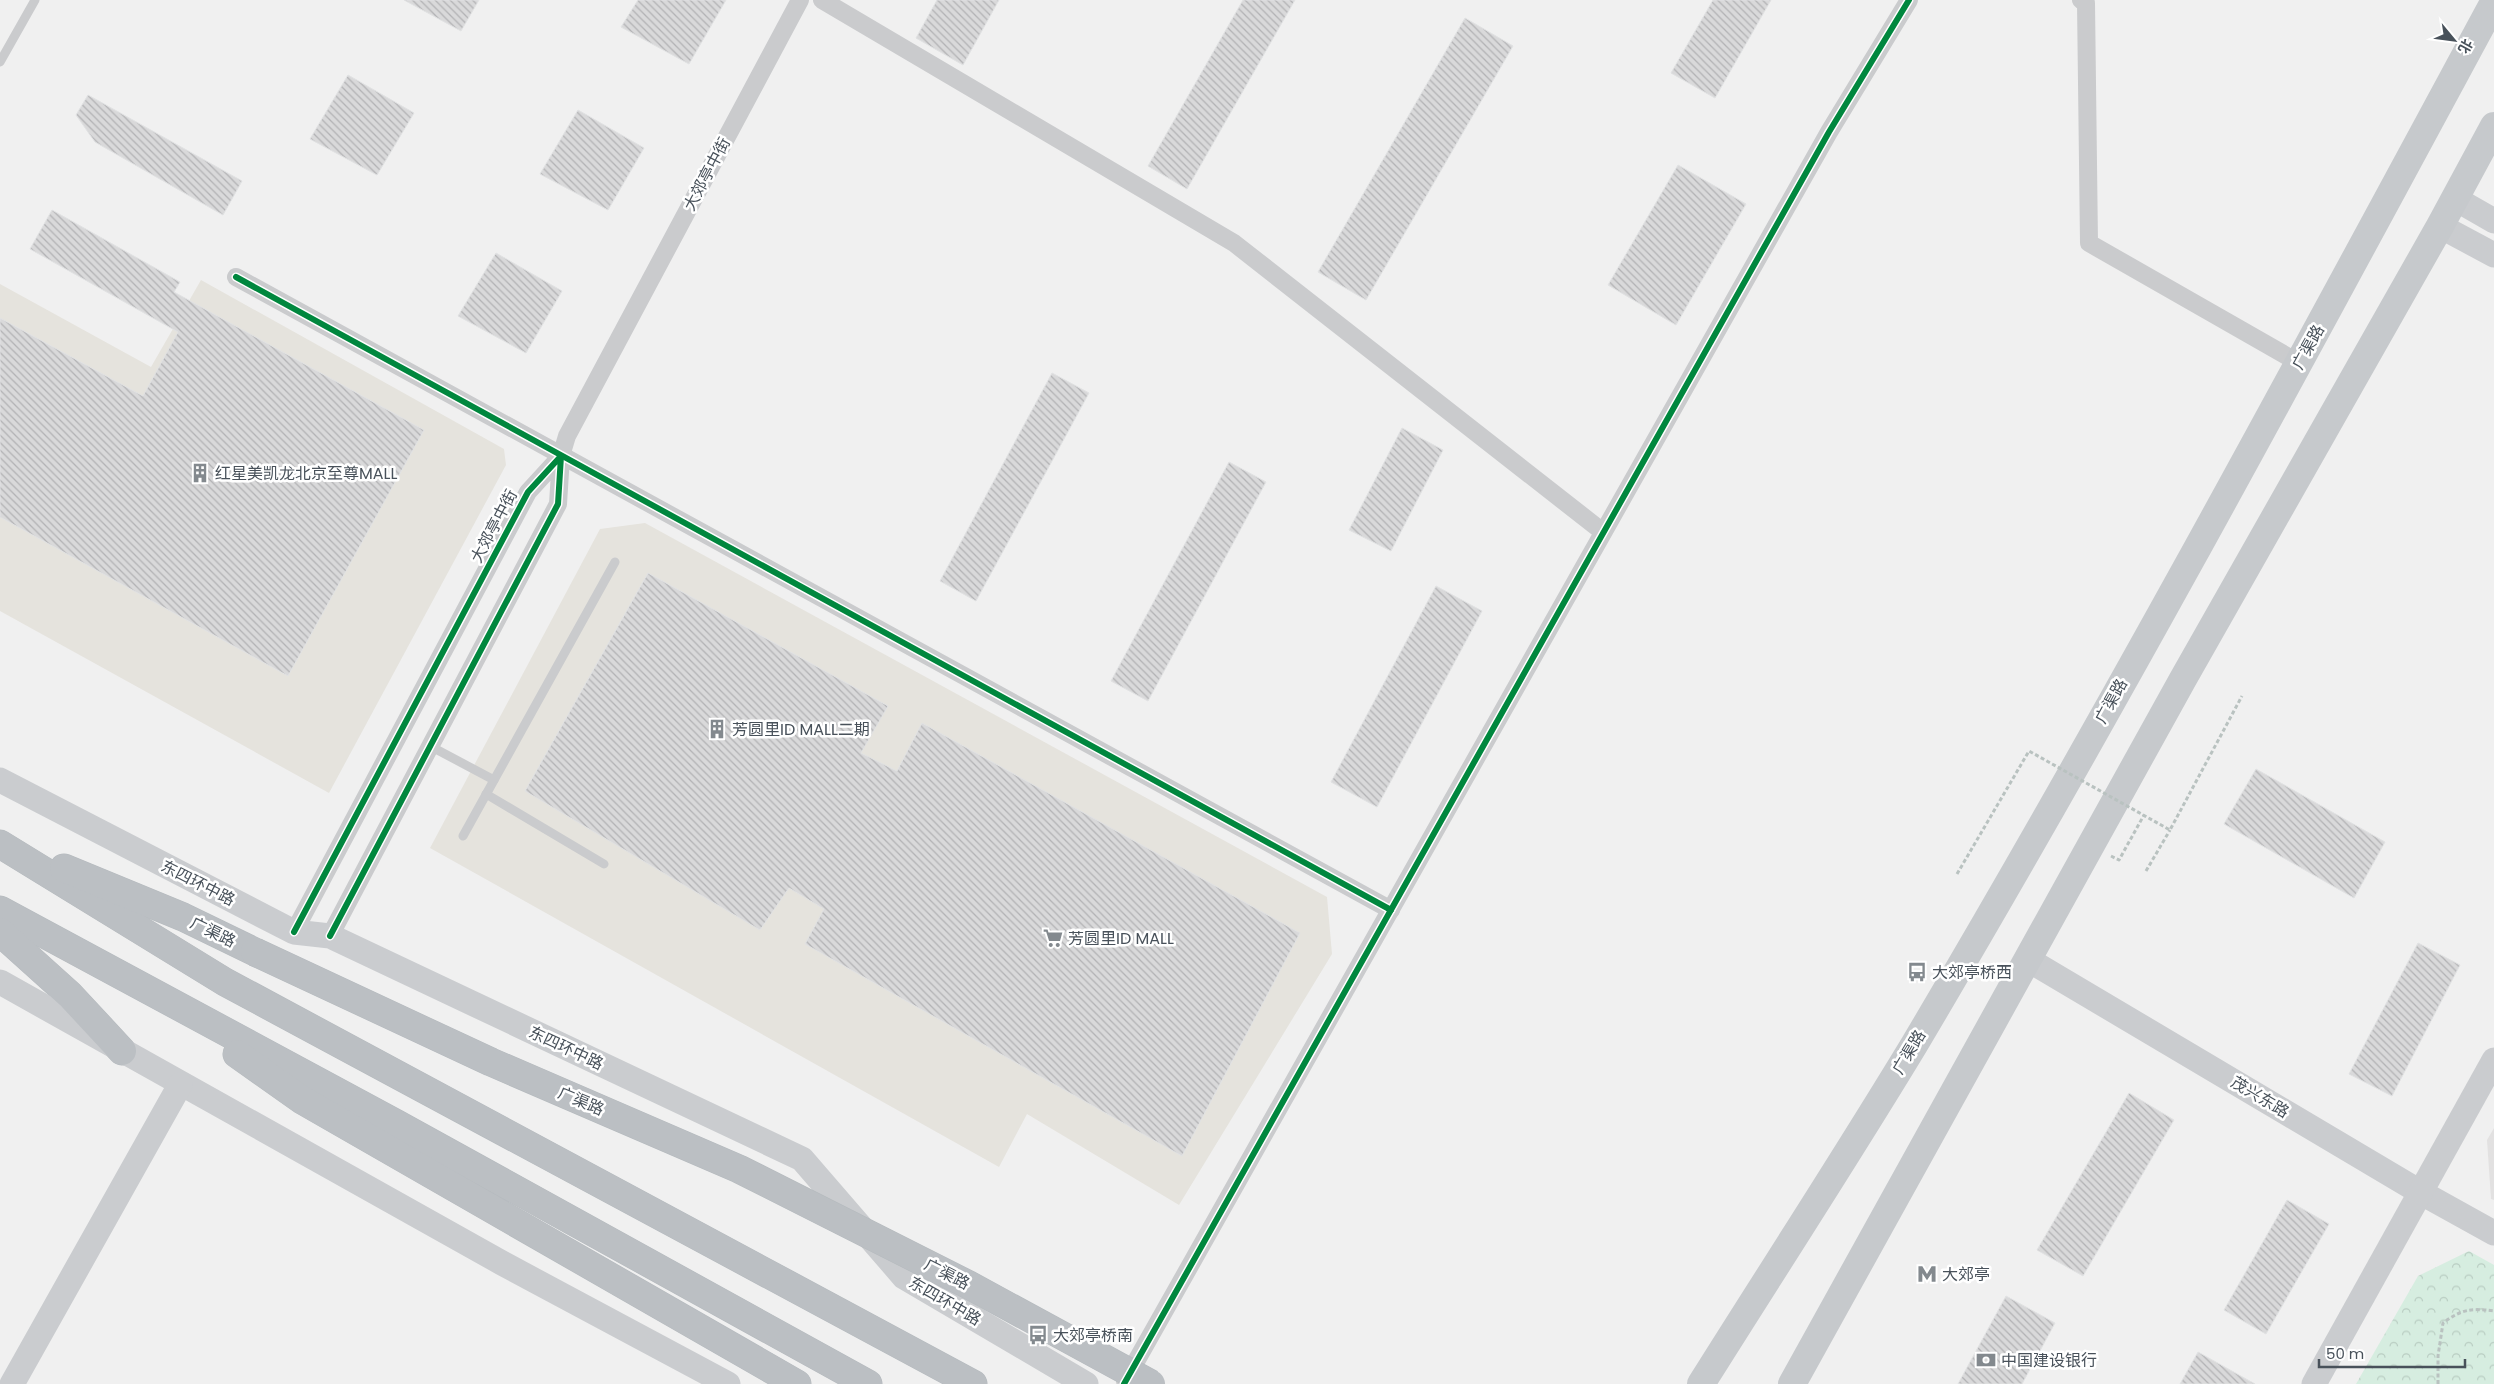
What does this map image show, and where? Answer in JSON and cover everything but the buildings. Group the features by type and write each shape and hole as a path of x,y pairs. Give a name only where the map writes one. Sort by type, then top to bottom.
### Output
{"highway":[{"name":"广渠路","path":"0,843 182,916 491,1062 739,1169 969,1285 1151,1384"},
{"path":"0,843 225,982 973,1384"},
{"path":"0,910 868,1384"},
{"path":"0,932 70,995 122,1050"},
{"path":"140,985 302,1100 797,1384"}],"main road":[{"name":"广渠路","path":"1702,1384 1913,1045 2042,823 2299,363 2494,2"},
{"path":"1792,1384 2183,679 2440,226 2494,126"},
{"path":"2454,198 2494,221"},
{"path":"2440,226 2494,255"},
{"name":"东四环中路","path":"0,780 294,932 330,936 802,1159 904,1277 1086,1384"},
{"name":"茂兴东路","path":"2027,959 2420,1192 2494,1233"},
{"path":"0,982 180,1084 728,1384"},
{"path":"2314,1384 2494,1060"},
{"path":"12,1384 180,1084"}],"street":[{"name":"大郊亭中街","path":"330,936 558,504 561,456 567,436 800,0"},
{"path":"822,0 1234,243 1603,532"},
{"path":"1124,1384 1829,132 1908,0"},
{"path":"2080,0 2086,3 2089,243 2299,363"},
{"path":"236,277 1391,910"},
{"name":"大郊亭中街","path":"294,932 528,492 561,456"}],"lane":[{"path":"0,62 35,0"},
{"path":"463,836 615,562"},
{"path":"430,746 494,780"},
{"path":"486,794 604,864"}],"path":[{"path":"2146,872 2242,696"},
{"path":"1957,874 2029,751 2170,830"},
{"path":"2118,860 2144,815"},
{"path":"2438,1384 2438,1356 2443,1323 2457,1312 2476,1308 2494,1311"}],"shaded area":[{"path":"201,280 504,449 506,465 329,793 0,611 0,284 151,367"},
{"name":"芳圆里ID MALL","path":"645,523 1327,897 1332,954 1179,1205 1027,1114 999,1167 430,848 600,529"},
{"path":"2494,1128 2494,1200 2491,1199 2487,1140"}],"green space":[{"path":"2469,1251 2494,1265 2494,1384 2356,1384 2418,1276"}],"cycle path":[{"path":"1124,1384 1829,132 1909,0"},
{"path":"236,277 1391,910"},
{"path":"294,932 528,492 561,456 558,504 330,936"}],"place":[{"name":"红星美凯龙北京至尊MALL","path":"200,473"},
{"name":"芳圆里ID MALL二期","path":"717,729"},
{"name":"芳圆里ID MALL","path":"1053,938"},
{"name":"大郊亭桥西","path":"1917,972"},
{"name":"大郊亭","path":"1927,1274"},
{"name":"大郊亭桥南","path":"1038,1335"},
{"name":"中国建设银行","path":"1986,1360"}]}
